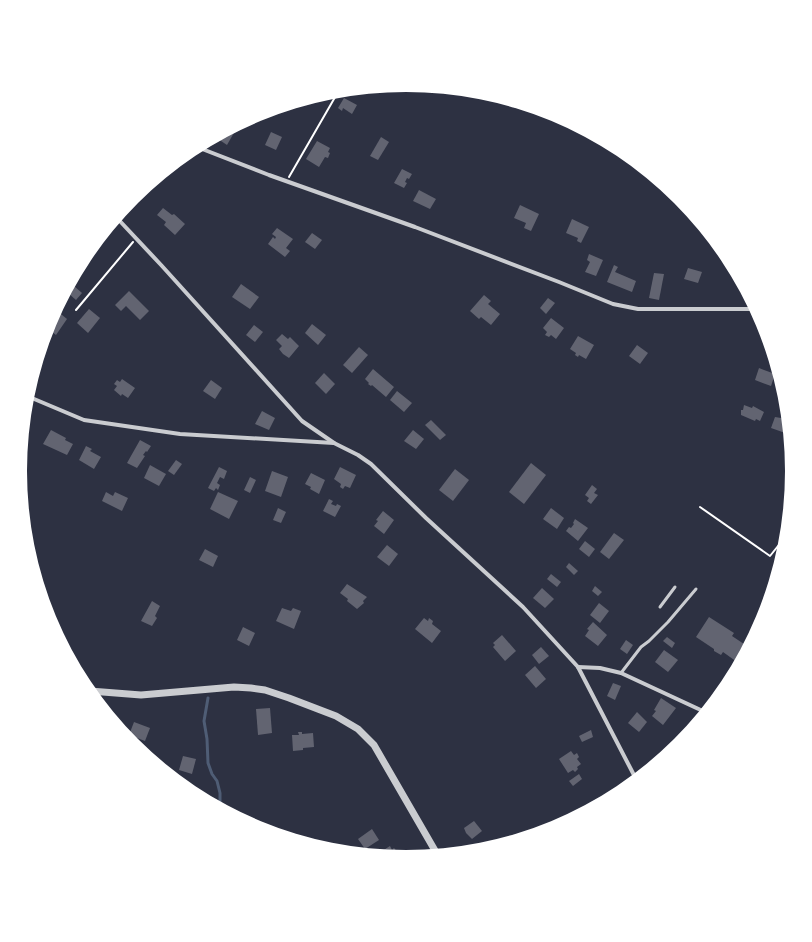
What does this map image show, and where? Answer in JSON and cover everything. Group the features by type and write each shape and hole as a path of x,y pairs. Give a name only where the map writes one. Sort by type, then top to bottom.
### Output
{"street":[{"path":"205,150 436,235 613,304 638,309 748,308"},
{"path":"120,222 302,421 334,443 358,455 371,464 426,518 523,607 578,667 634,774"},
{"path":"34,399 84,420 180,434 334,443"},
{"path":"578,667 600,668 620,673 700,710"},
{"path":"98,692 141,695 234,687 251,688 289,698 336,716 358,729 374,746 434,849"}],"lane":[{"path":"660,608 675,587"},
{"path":"620,673 641,647 668,622 696,589"}],"path":[{"path":"287,181 334,99"},
{"path":"76,310 136,238"},
{"path":"700,507 770,556 778,546"}],"building":[{"path":"344,98 357,105 352,114 343,108 342,111 338,108"},
{"path":"271,132 282,137 276,150 265,145"},
{"path":"234,134 227,145 221,141"},
{"path":"381,137 389,142 378,160 370,156"},
{"path":"317,141 330,148 328,158 325,157 319,167 306,159"},
{"path":"402,169 412,174 409,179 407,178 405,182 407,183 404,188 394,183"},
{"path":"419,190 436,199 430,209 413,201"},
{"path":"520,205 539,214 531,231 524,228 526,223 514,218"},
{"path":"163,208 172,215 174,214 185,224 175,235 164,225 166,222 157,215"},
{"path":"572,219 589,227 581,243 577,241 578,238 566,233"},
{"path":"277,228 293,239 286,248 290,251 285,257 268,244 273,237 275,239 276,237 272,234"},
{"path":"312,233 322,240 315,249 305,242"},
{"path":"589,254 603,260 596,276 585,272 590,262 587,260"},
{"path":"614,265 618,267 615,272 636,281 632,292 607,282"},
{"path":"688,268 702,272 698,283 684,279"},
{"path":"654,273 664,274 659,300 649,298"},
{"path":"241,284 259,297 250,309 232,297"},
{"path":"75,287 82,293 76,300 70,295"},
{"path":"129,291 149,311 140,320 126,306 121,311 115,305"},
{"path":"484,295 491,301 488,304 500,314 491,325 481,317 479,319 470,311"},
{"path":"548,298 555,303 546,314 540,308"},
{"path":"89,309 100,318 88,333 77,323"},
{"path":"61,314 67,319 56,335 53,333"},
{"path":"551,318 564,328 556,339 551,335 549,337 545,335 547,332 543,328"},
{"path":"312,324 326,335 318,345 305,333"},
{"path":"254,325 263,332 255,342 246,335"},
{"path":"282,334 288,339 290,337 299,346 289,358 279,349 282,346 276,340"},
{"path":"578,336 594,345 586,359 579,355 578,357 575,355 576,353 570,349"},
{"path":"637,345 648,353 640,364 629,356"},
{"path":"359,347 368,355 352,373 343,365"},
{"path":"759,368 772,373 773,379 771,386 755,380"},
{"path":"373,369 394,387 386,397 372,385 371,386 368,384 369,383 365,379"},
{"path":"324,373 335,384 326,394 315,383"},
{"path":"122,379 135,388 128,398 122,394 121,396 114,390 117,386 114,384 117,380 120,382"},
{"path":"211,380 222,388 215,399 203,391"},
{"path":"397,391 412,403 404,412 390,400"},
{"path":"744,405 752,408 753,406 764,412 760,421 756,419 755,421 741,415 741,410 743,410"},
{"path":"262,411 275,418 269,430 255,424"},
{"path":"775,417 781,418 783,432 771,428"},
{"path":"431,420 446,435 440,440 425,425"},
{"path":"51,430 66,438 65,440 73,444 67,455 43,444"},
{"path":"413,430 424,439 416,449 404,441"},
{"path":"140,440 151,446 143,455 145,456 137,468 127,463"},
{"path":"86,446 92,449 90,451 101,457 94,469 79,460"},
{"path":"176,460 182,464 174,475 168,471"},
{"path":"531,463 546,475 524,504 509,492"},
{"path":"150,465 166,474 159,486 144,478"},
{"path":"219,467 227,471 224,479 220,477 217,483 220,485 218,490 216,488 214,491 208,488"},
{"path":"340,467 356,475 350,488 345,486 343,489 340,487 341,484 334,479"},
{"path":"455,469 469,480 453,501 439,490"},
{"path":"272,471 288,477 281,497 265,491"},
{"path":"311,473 325,480 319,494 305,484"},
{"path":"250,477 256,480 250,493 244,490"},
{"path":"592,485 597,489 594,493 598,495 591,504 587,501 589,498 585,495"},
{"path":"106,492 113,496 115,492 128,498 122,511 102,501"},
{"path":"218,492 238,501 229,519 210,509"},
{"path":"329,499 333,501 331,504 341,506 335,517 323,511"},
{"path":"278,508 286,512 281,523 273,520"},
{"path":"551,508 564,518 557,529 543,519"},
{"path":"383,511 394,520 384,534 374,526 378,521 376,520"},
{"path":"575,519 588,528 578,541 566,531 574,524"},
{"path":"614,533 624,540 609,559 600,552"},
{"path":"585,541 595,549 589,557 579,549"},
{"path":"387,545 398,554 389,566 377,557"},
{"path":"205,549 218,556 213,567 199,560"},
{"path":"569,563 578,571 574,575 566,567"},
{"path":"551,574 561,582 557,587 547,579"},
{"path":"347,584 367,597 363,601 364,603 357,609 340,593"},
{"path":"595,586 602,592 598,596 592,591"},
{"path":"542,588 554,599 545,608 533,598"},
{"path":"152,601 160,606 155,616 157,618 152,626 141,621"},
{"path":"599,603 609,611 600,623 590,615"},
{"path":"282,608 291,611 293,608 301,611 294,629 276,621"},
{"path":"709,617 734,633 732,636 743,644 734,660 723,652 721,655 714,651 714,649 696,637"},
{"path":"424,618 428,621 429,618 433,621 432,624 441,631 432,643 415,629"},
{"path":"593,622 607,635 598,646 585,636 589,630 587,629"},
{"path":"243,627 255,633 249,646 237,640"},
{"path":"502,635 516,651 505,661 493,647 495,645 493,643"},
{"path":"667,637 675,643 672,648 663,641"},
{"path":"626,640 633,645 627,654 620,649"},
{"path":"541,647 549,656 539,664 532,655"},
{"path":"664,650 678,660 668,672 655,662"},
{"path":"535,666 546,679 536,688 525,675"},
{"path":"613,683 621,686 615,700 607,696"},
{"path":"661,698 676,708 663,725 652,716 656,711 654,710"},
{"path":"270,708 272,733 258,735 256,709"},
{"path":"637,712 647,722 639,732 628,723"},
{"path":"134,722 150,728 145,741 137,738 131,731"},
{"path":"591,730 593,737 582,742 579,736"},
{"path":"298,732 302,732 302,734 313,733 314,747 293,751 292,735 299,735"},
{"path":"571,751 574,755 577,753 579,757 577,759 581,764 577,767 578,769 575,772 573,770 568,773 559,759"},
{"path":"183,756 196,759 192,774 179,770"},
{"path":"579,774 582,779 573,786 569,781"},
{"path":"474,821 482,831 472,839 466,833 464,828"},
{"path":"372,829 379,840 367,848 364,848 358,839"},
{"path":"390,846 392,849 385,849"}],"waterway":[{"path":"208,698 204,721 207,739 208,763 212,774 217,781 220,793 220,801"}]}
